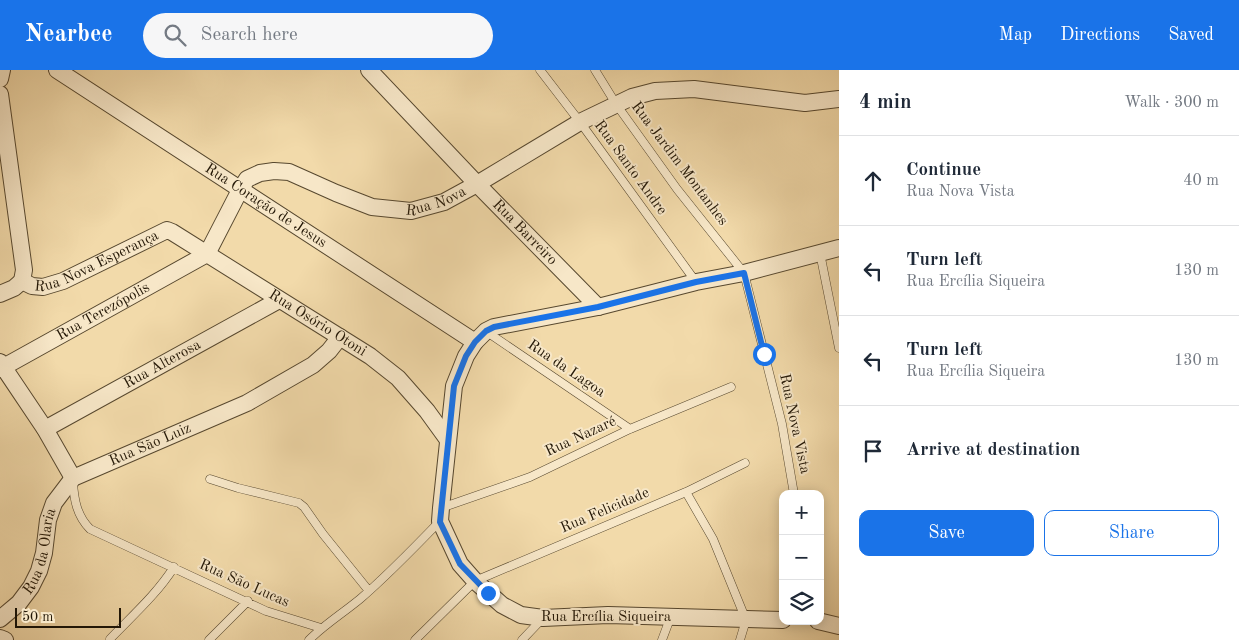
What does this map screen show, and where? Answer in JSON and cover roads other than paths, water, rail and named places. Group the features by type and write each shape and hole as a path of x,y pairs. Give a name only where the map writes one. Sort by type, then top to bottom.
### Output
{"street":[{"path":"0,79 2,70"},
{"name":"Rua Coração de Jesus","path":"57,70 240,190 480,336"},
{"name":"Rua Barreiro","path":"370,70 477,184 598,307"},
{"name":"Rua Nova","path":"206,254 240,190 248,179 260,173 274,170 289,172 372,207 411,211 444,202 580,122 632,97 655,91 694,89 805,103 839,99"},
{"path":"0,94 24,270 22,280"},
{"name":"Rua Nova Esperança","path":"2,296 22,280 32,286 43,287 63,281 167,230"},
{"name":"Rua Osório Otoni","path":"167,230 183,238 340,337 398,378 427,411 448,440"},
{"path":"441,515 454,386 466,356 480,336 494,327 598,307 696,282 744,273 839,248"},
{"name":"Rua Terezópolis","path":"1,366 206,254"},
{"name":"Rua Alterosa","path":"45,429 279,300"},
{"name":"Rua São Luiz","path":"73,478 247,403 313,365 340,337"},
{"path":"1,366 45,429 73,478"},
{"name":"Rua da Olaria","path":"0,619 20,603 31,588 39,571 44,553 48,520 54,503 73,478"},
{"name":"Rua Ercília Siqueira","path":"441,515 460,564 474,581 502,605 521,615 543,618 608,615 779,620"},
{"path":"824,622 839,626"},
{"path":"0,638 5,640"}],"lane":[{"name":"Rua Santo Andre","path":"540,70 696,282"},
{"name":"Rua Jardim Montanhes","path":"595,70 616,104 677,190 744,273"},
{"path":"820,253 839,348"},
{"name":"Rua Nova Vista","path":"744,273 782,424 793,490"},
{"name":"Rua da Lagoa","path":"480,336 630,429"},
{"name":"Rua Nazaré","path":"441,515 630,429 731,388"},
{"name":"Rua Felicidade","path":"474,581 686,492 745,464"},
{"name":"Rua São Lucas","path":"73,478 76,506 82,520 90,529 266,611 320,628"},
{"path":"210,479 299,503 369,591"},
{"path":"686,492 713,539 746,620 740,640"},
{"path":"309,640 320,628 340,616 369,591 441,515"},
{"path":"110,639 155,591 174,567"},
{"path":"415,640 474,581"},
{"path":"209,640 248,601"},
{"path":"662,640 671,616"},
{"path":"522,640 543,618"}]}
